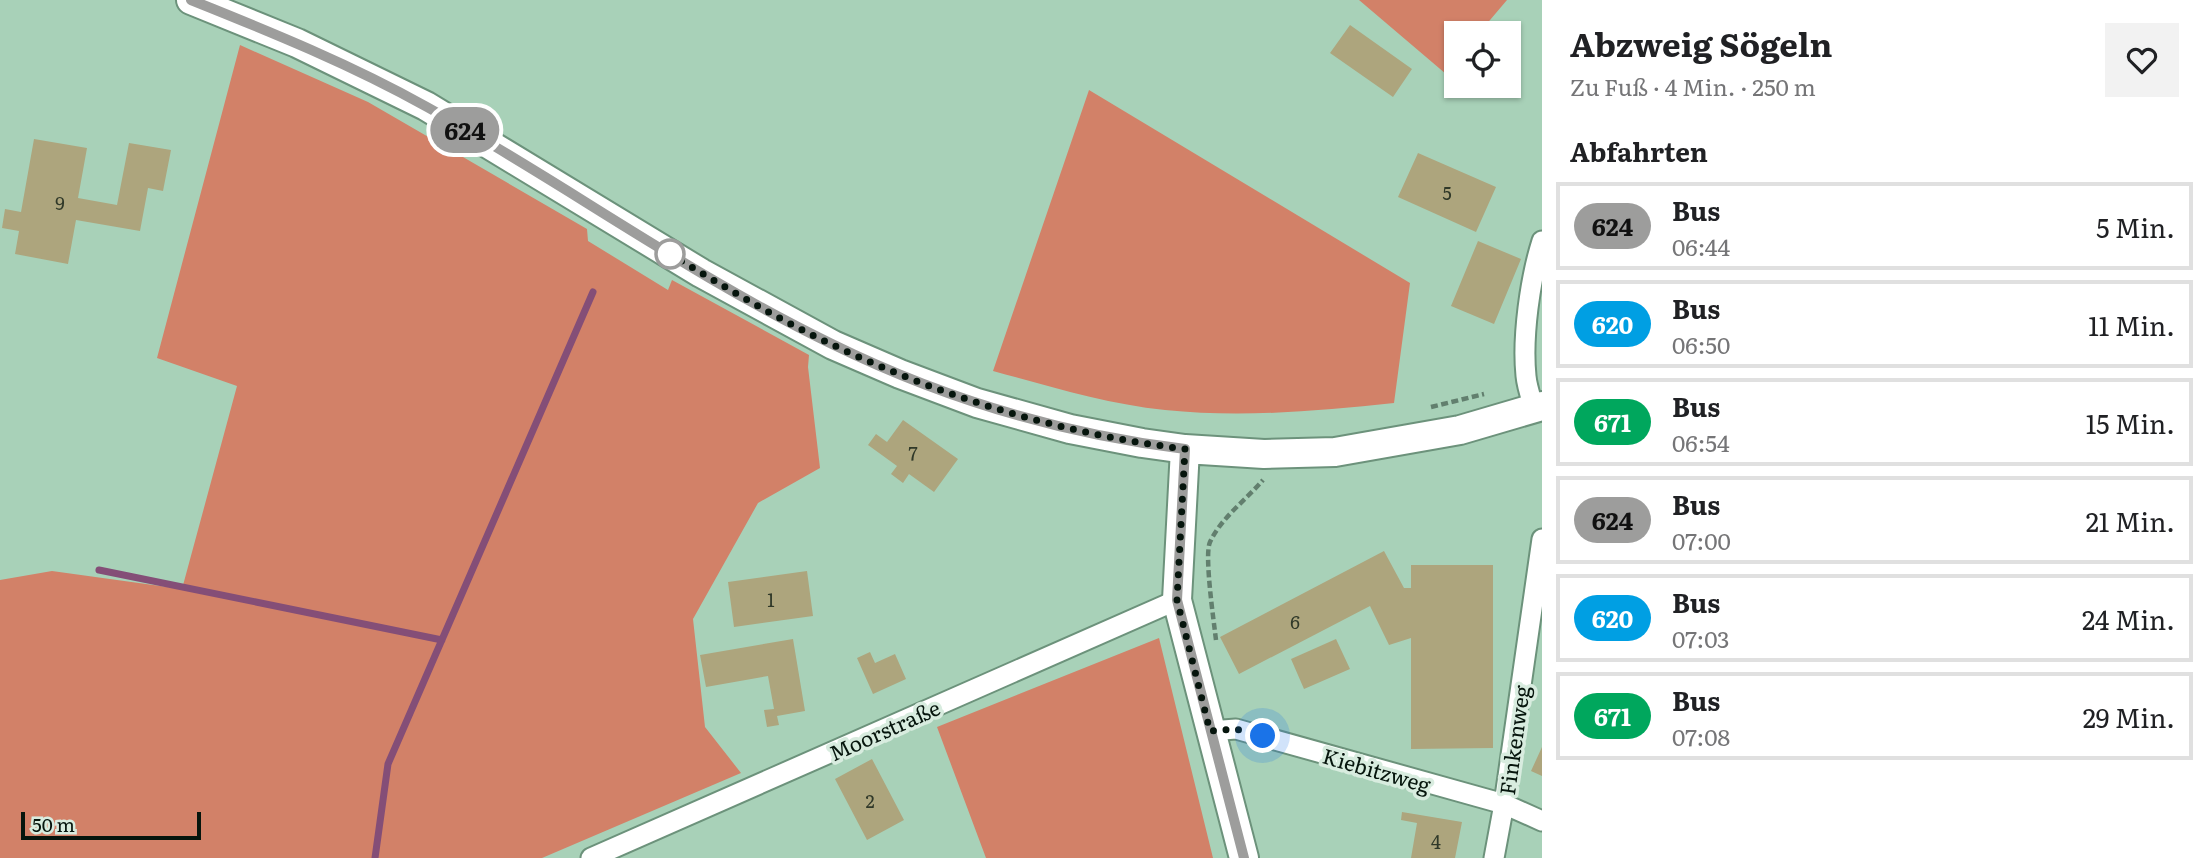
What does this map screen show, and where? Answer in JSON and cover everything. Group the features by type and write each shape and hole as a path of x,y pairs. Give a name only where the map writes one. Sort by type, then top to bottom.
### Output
{"street":[{"path":"191,0 297,43 426,106 701,273 833,345 977,403 1070,429 1142,443 1185,449 1264,454 1335,452 1460,430 1538,407 1525,374 1532,275 1542,241"},
{"path":"1185,449 1177,600 1244,858"},
{"name":"Finkenweg","path":"1494,858 1542,540"},
{"name":"Moorstraße","path":"591,858 1177,600"},
{"name":"Kiebitzweg","path":"1210,731 1236,729 1504,804 1542,821"}],"path":[{"path":"1423,409 1488,393"},
{"path":"1211,600 1209,545 1222,524 1263,480 1264,454"}],"shaded area":[{"path":"1359,0 1507,0 1489,21 1444,21 1444,72"},
{"path":"240,45 368,102 587,229 588,241 668,290 672,280 809,355 808,367 820,468 758,503 693,619 705,727 741,773 542,858 0,858 0,580 52,571 182,589 237,386 157,358"},
{"path":"1089,90 1410,283 1394,403 1279,412 1165,410 1078,394 993,371"},
{"path":"1159,638 1213,858 986,858 937,727"}],"building":[{"path":"1350,25 1412,69 1393,97 1330,53"},
{"path":"34,139 87,148 78,198 117,205 129,143 171,150 163,191 148,188 140,231 76,220 68,264 15,254 19,231 2,228 5,209 21,212"},
{"path":"1418,153 1496,187 1476,232 1398,197"},
{"path":"1478,241 1521,259 1494,324 1451,306"},
{"path":"903,420 958,459 934,492 909,474 903,483 891,474 897,466 868,445 876,434 887,442"},
{"path":"1384,551 1404,588 1411,588 1411,565 1493,565 1493,748 1411,749 1411,638 1389,645 1370,606 1239,674 1220,637"},
{"path":"807,571 813,616 734,627 728,582"},
{"path":"793,639 805,711 777,716 779,725 767,727 764,710 774,709 768,676 706,687 700,655"},
{"path":"1336,639 1350,669 1304,689 1291,659"},
{"path":"870,652 875,663 895,654 906,679 873,694 857,658"},
{"path":"1542,747 1542,776 1531,771"},
{"path":"872,759 904,820 867,840 835,779"},
{"path":"1402,812 1462,822 1455,858 1411,858 1417,823 1401,820"}],"waterway":[{"path":"375,858 388,764 593,292"},
{"path":"99,570 442,640"}],"bus line":[{"name":"624","path":"191,0 297,43 426,106 701,273 833,345 977,403 1070,429 1185,449 1177,600 1244,858"}],"route":[{"path":"670,254 665,251 762,308 833,345 900,374 977,403 1070,429 1185,449 1177,600 1210,731 1236,729 1263,736"}]}
